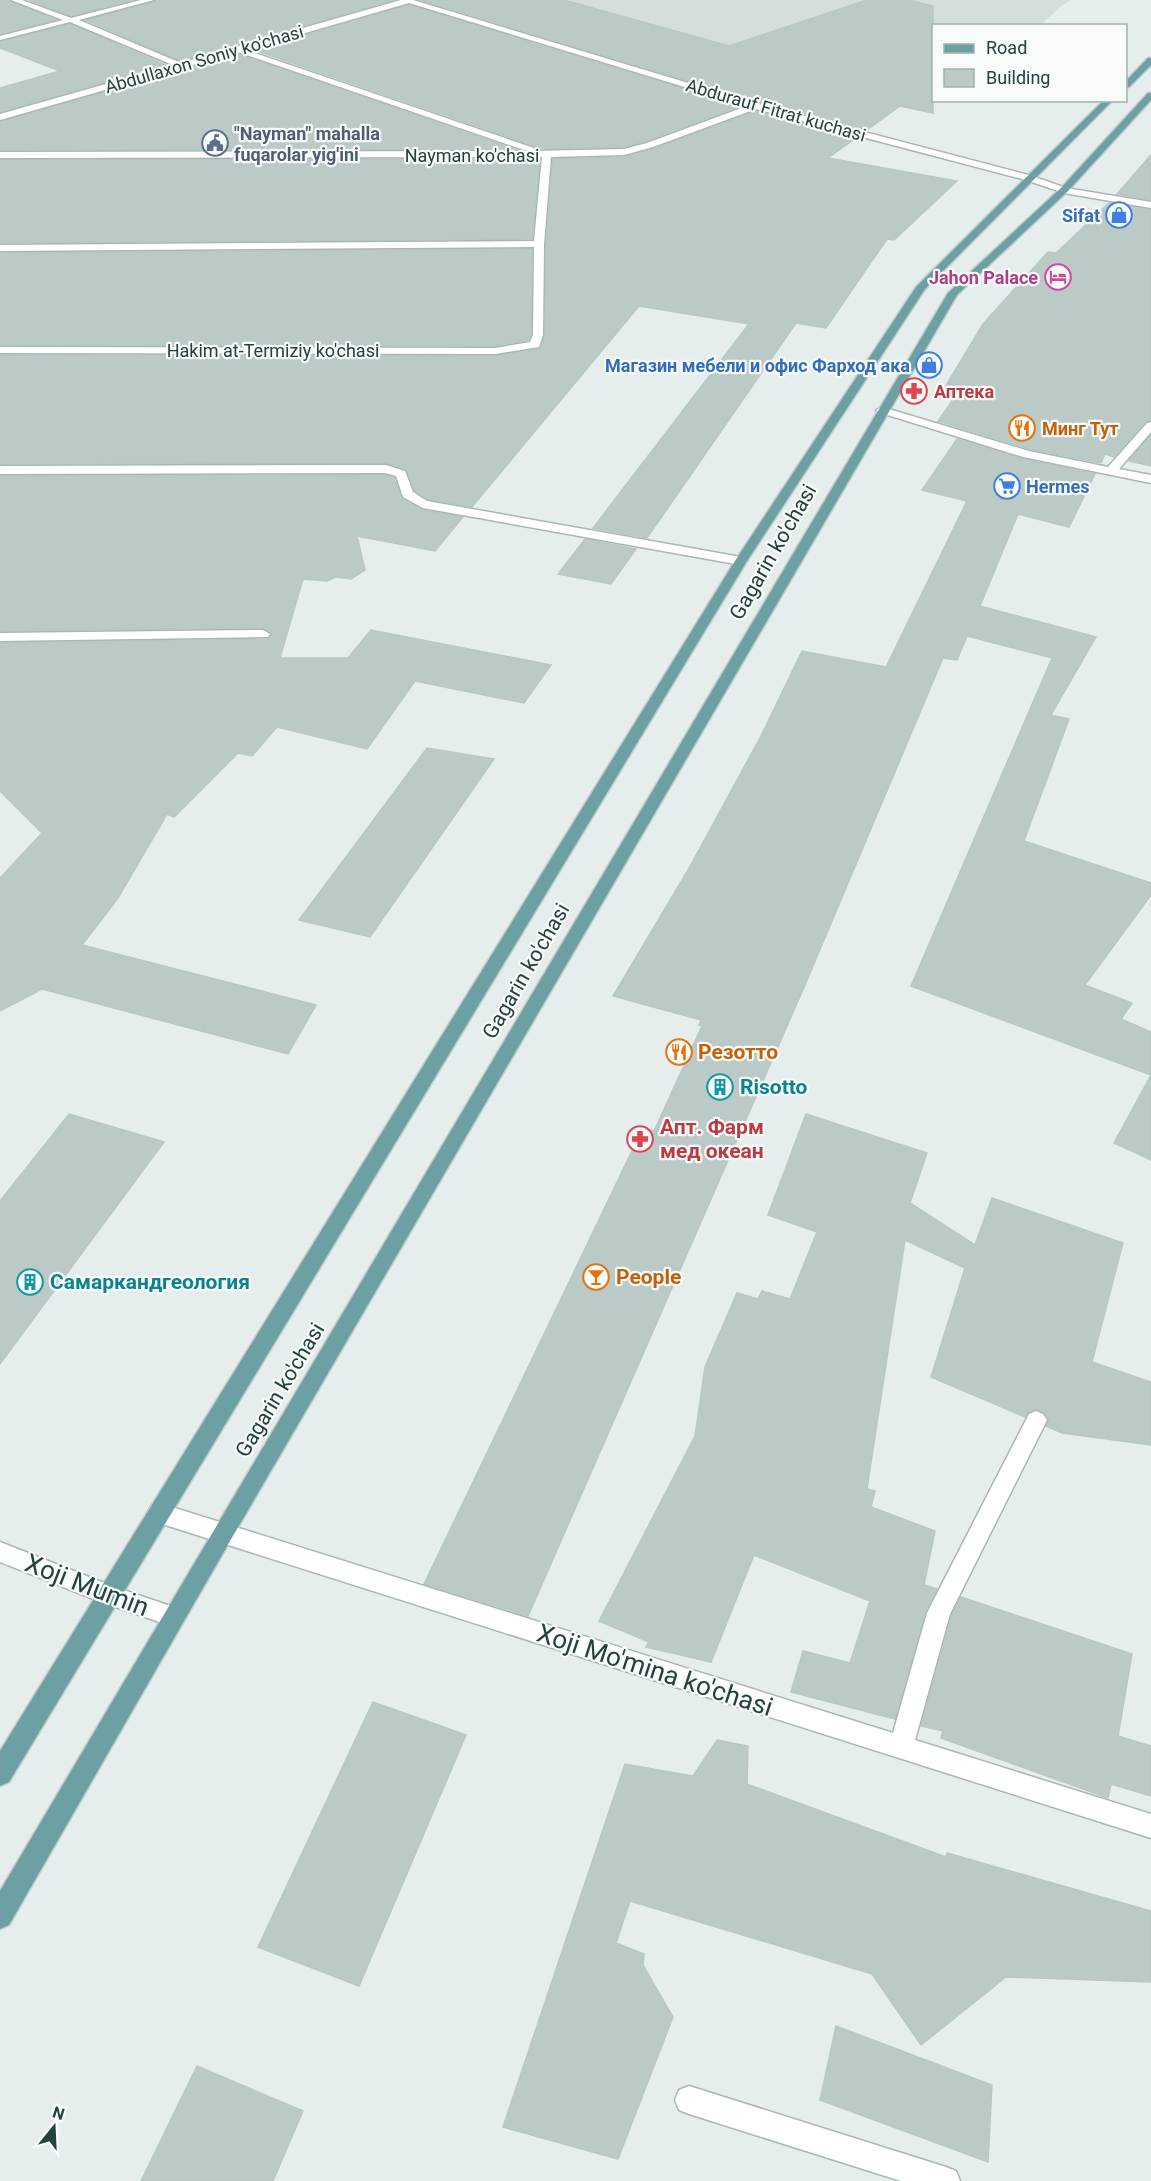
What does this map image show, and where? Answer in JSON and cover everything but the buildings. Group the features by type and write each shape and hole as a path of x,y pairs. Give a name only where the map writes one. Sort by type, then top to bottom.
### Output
{"main road":[{"path":"1127,83 1151,60"},
{"name":"Gagarin ko'chasi","path":"0,1916 222,1534 953,293 1064,190 1151,95"},
{"name":"Gagarin ko'chasi","path":"0,1774 741,561 921,287 1107,102"}],"street":[{"path":"15,0 71,20 181,66"},
{"path":"0,38 150,0"},
{"name":"Abdullaxon Soniy ko'chasi","path":"0,117 407,1"},
{"name":"Abdurauf Fitrat kuchasi","path":"407,1 755,105 1029,178 1064,190 1151,205"},
{"path":"0,248 539,244 547,155 237,49"},
{"name":"Nayman ko'chasi","path":"0,155 547,155 624,152 650,145 755,105"},
{"name":"Hakim at-Termiziy ko'chasi","path":"0,350 495,351 535,345 538,335 539,244"},
{"path":"882,410 1027,454 1151,479"},
{"path":"1111,471 1151,425"},
{"path":"0,470 386,469 400,474 406,495 423,504 741,561"},
{"path":"0,637 263,634"},
{"path":"901,1748 939,1613 1036,1420"},
{"name":"Xoji Mo'mina ko'chasi","path":"159,1512 222,1534 1151,1827"},
{"name":"Xoji Mumin","path":"0,1552 109,1595 174,1617"},
{"path":"689,2100 946,2181"}],"shaded area":[{"path":"450,0 1071,0 1042,24 932,24 932,36 903,32 836,76"}],"place":[{"name":"\"Nayman\" mahalla fuqarolar yig'ini","path":"215,143"},
{"name":"Sifat","path":"1119,215"},
{"name":"Jahon Palace","path":"1058,277"},
{"name":"Магазин мебели и офис Фарход ака","path":"929,365"},
{"name":"Аптека","path":"914,391"},
{"name":"Минг Тут","path":"1022,428"},
{"name":"Hermes","path":"1007,486"},
{"name":"Резотто","path":"679,1052"},
{"name":"Risotto","path":"720,1087"},
{"name":"Апт. Фарм мед океан","path":"640,1139"},
{"name":"People","path":"596,1277"},
{"name":"Самаркандгеология","path":"30,1282"}]}
